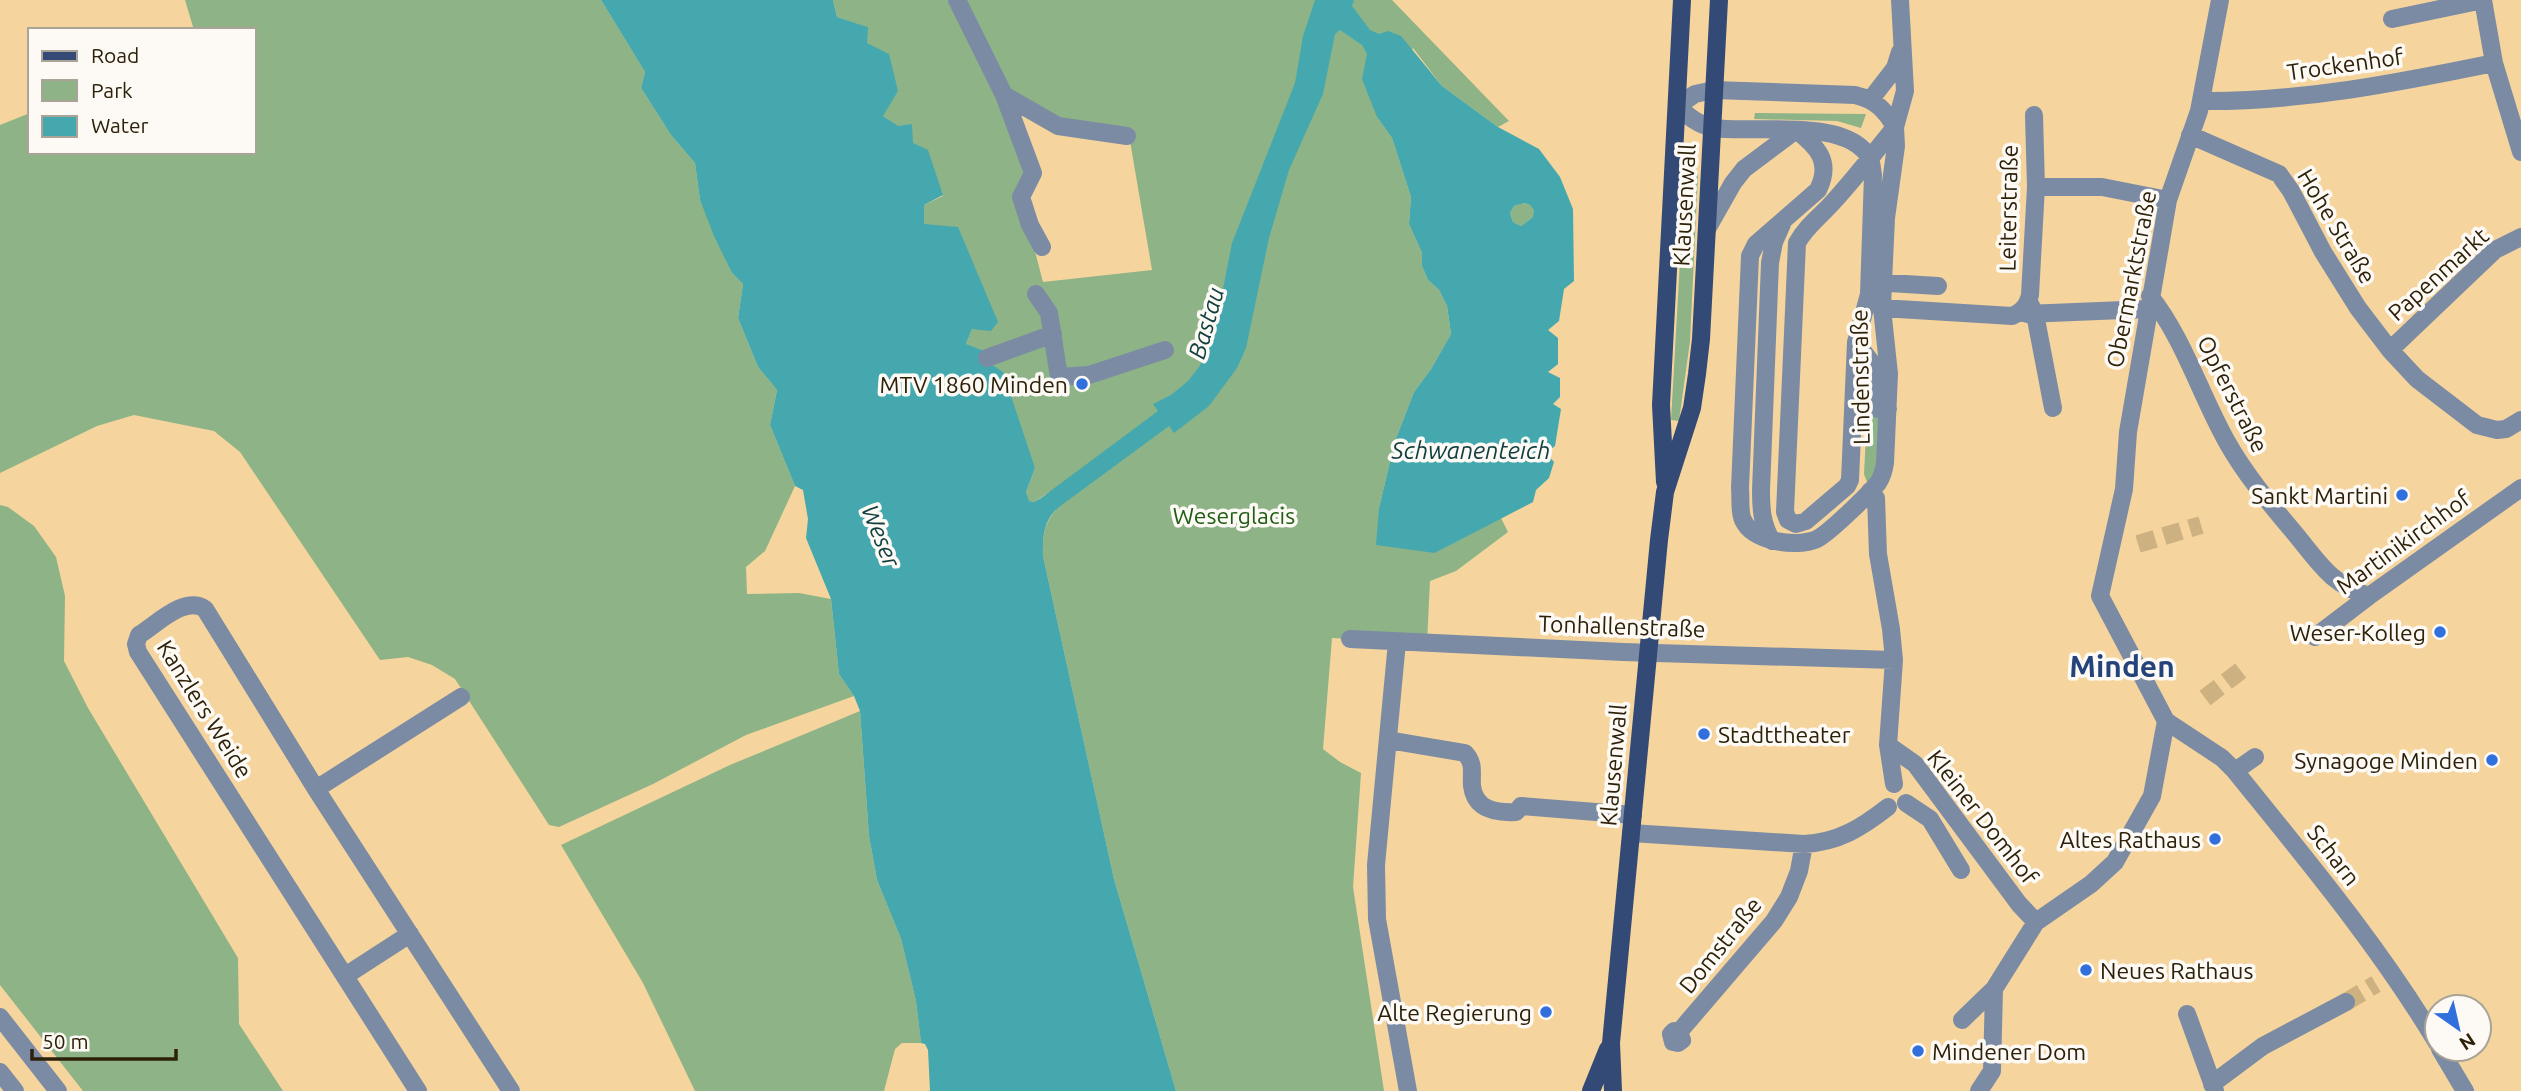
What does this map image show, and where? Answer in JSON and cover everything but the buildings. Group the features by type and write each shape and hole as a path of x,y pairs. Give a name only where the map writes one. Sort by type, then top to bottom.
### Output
{"main road":[{"name":"Klausenwall","path":"1612,1091 1611,1043 1647,652 1669,461 1661,405 1682,0"},
{"name":"Klausenwall","path":"1669,461 1692,408 1697,373 1719,0"},
{"name":"Klausenwall","path":"1591,1091 1611,1043"}],"street":[{"path":"957,0 1004,95 1033,173 1021,197 1030,225 1042,247"},
{"name":"Lindenstraße","path":"1874,286 1896,146 1895,127 1905,91 1900,0"},
{"name":"Obermarktstraße","path":"2166,721 2100,596 2124,489 2128,432 2168,200 2201,101 2220,0"},
{"path":"2392,19 2483,0 2494,63 2521,152"},
{"name":"Lindenstraße","path":"1871,99 1895,68 1901,47"},
{"name":"Trockenhof","path":"2201,101 2261,100 2375,88 2494,63"},
{"path":"1895,127 1885,111 1871,99 1838,94 1714,90 1695,94 1677,106 1693,121 1713,128 1822,131 1844,138 1863,149 1870,159 1826,211 1803,232 1797,243 1785,512 1788,520 1796,524 1806,521 1849,483 1856,342 1874,286 1938,286"},
{"path":"1004,95 1058,126 1128,136"},
{"name":"Leiterstraße","path":"2034,115 2036,187 2028,309 2053,408"},
{"name":"Lindenstraße","path":"1870,491 1883,475 1885,463 1889,374 1882,309 1874,286 1873,175 1870,159 1895,127"},
{"path":"1796,130 1811,141 1820,154 1825,164 1824,177 1818,190 1756,244 1750,256 1740,488 1743,520 1754,534 1772,541 1806,543 1819,538 1870,491 1876,498 1878,554 1894,660 1888,745 1894,785"},
{"path":"1707,229 1744,169 1796,130"},
{"name":"Hohe Straße","path":"2190,135 2279,174 2358,308 2390,351 2417,379 2477,425 2497,430 2506,429 2521,420"},
{"path":"2036,187 2102,187 2168,200"},
{"name":"Papenmarkt","path":"2390,351 2495,250 2521,237"},
{"path":"1036,294 1049,313 1059,377 1089,375 1166,350"},
{"path":"1882,309 2012,316 2028,309 2149,302"},
{"name":"Opferstraße","path":"2149,302 2168,322 2217,423 2246,472 2330,578 2342,586 2369,596"},
{"path":"986,358 1053,334"},
{"path":"1856,342 1874,366 1875,404 1878,409 1888,409"},
{"name":"Martinikirchhof","path":"2315,637 2521,488"},
{"name":"Kanzlers Weide","path":"418,1091 138,652 135,644 139,635 187,604 197,604 205,609 316,789 511,1091"},
{"name":"Tonhallenstraße","path":"1350,639 1894,660"},
{"path":"1397,642 1376,865 1377,919 1408,1091"},
{"path":"316,789 461,697"},
{"path":"1962,1020 1994,989 2036,922 2091,884 2115,862 2152,796 2166,721"},
{"name":"Scharn","path":"2166,721 2222,758 2235,771 2332,891 2392,973 2423,1022"},
{"path":"1388,740 1465,752 1474,769 1472,786 1477,800 1492,811 1516,812 1521,806 1633,815"},
{"name":"Kleiner Domhof","path":"1888,745 1915,764 2019,904 2036,922"},
{"path":"2235,771 2255,757"},
{"path":"1888,807 1883,794 1889,786 1898,784 1906,790 1906,803"},
{"path":"1631,834 1804,844 1842,838 1863,827 1888,807 1898,809 1906,803"},
{"path":"1906,803 1930,819 1961,870"},
{"name":"Domstraße","path":"1679,1032 1774,921 1789,897 1799,871 1804,844"},
{"path":"345,976 410,934"},
{"path":"2376,984 2392,973"},
{"path":"1979,1091 1992,1071 1994,989"},
{"path":"2187,1014 2213,1088 2263,1046 2346,1002"},
{"path":"0,1017 58,1091"},
{"path":"2448,1063 2465,1091"},
{"path":"0,1072 15,1091"}],"green space":[{"path":"185,0 601,0 645,72 641,88 671,135 695,163 700,200 732,273 743,284 738,318 758,367 777,390 770,425 795,486 765,551 746,567 747,594 799,593 831,599 839,674 854,696 746,735 653,784 559,827 549,825 455,679 432,665 408,657 380,660 240,452 214,431 134,415 97,426 0,473 0,125 28,114 28,154 256,154 256,28 193,28"},
{"name":"Weserglacis","path":"833,0 953,0 1033,173 1026,217 1043,282 1152,270 1130,141 1060,123 1008,94 962,0 1392,0 1509,121 1498,127 1442,86 1413,48 1377,117 1392,138 1411,197 1409,224 1422,253 1422,266 1428,280 1439,290 1447,306 1451,334 1414,392 1395,441 1379,508 1435,553 1501,518 1508,532 1456,571 1430,581 1427,643 1332,638 1323,749 1361,773 1353,887 1384,1091 1176,1091 1114,879 1043,556 1048,521 1056,510 1049,492 1034,502 1028,501 1026,492 1035,468 988,362 966,344 972,329 924,224 924,205 943,196 911,142 883,116 867,43 867,27 837,17"},
{"path":"1755,113 1866,114 1861,128 1837,121 1754,119"},
{"path":"1685,173 1698,174 1690,341 1679,421 1671,420"},
{"path":"1523,203 1535,210 1533,217 1521,226 1513,222 1510,213 1514,206"},
{"path":"1869,376 1873,415 1881,418 1881,444 1879,463 1867,482 1864,474"},
{"path":"0,505 8,507 34,526 56,557 65,596 64,661 88,708 238,958 239,1024 283,1091 83,1091 0,985"},
{"path":"860,711 869,836 877,880 901,939 916,1001 921,1043 902,1043 895,1049 884,1091 695,1091 643,983 561,845 730,765"}],"water":[{"path":"601,0 833,0 837,17 868,27 867,43 889,54 898,91 883,116 898,126 912,124 913,143 928,150 943,195 924,205 924,224 958,227 998,322 991,331 972,329 966,344 984,351 988,362 1003,372 1035,468 1026,492 1029,501 1034,502 1158,411 1153,404 1171,395 1188,381 1199,367 1209,348 1216,325 1232,243 1295,83 1303,36 1315,0 1354,0 1352,6 1370,30 1379,34 1388,31 1401,36 1442,86 1498,127 1539,149 1560,177 1573,209 1574,281 1564,289 1559,321 1548,330 1558,338 1558,364 1548,372 1560,378 1560,397 1553,404 1561,409 1555,446 1546,453 1554,462 1549,478 1536,490 1533,502 1435,553 1376,545 1379,508 1395,441 1414,392 1451,334 1447,306 1439,290 1428,280 1422,266 1422,253 1409,224 1411,197 1392,138 1377,117 1362,79 1367,54 1362,45 1340,30 1335,34 1323,94 1289,170 1269,238 1246,348 1237,368 1209,406 1174,433 1169,426 1059,507 1047,523 1043,556 1114,879 1176,1091 930,1091 928,1050 925,1044 921,1043 916,1001 901,939 877,880 869,836 860,711 854,696 839,674 831,599 806,538 808,519 803,490 795,486 770,425 777,390 758,367 738,318 743,284 732,273 714,236 700,200 695,163 671,135 641,88 645,72","holes":["1524,203 1534,210 1533,217 1521,226 1513,222 1510,213 1514,206"]}],"tunnel":[{"path":"2138,544 2201,525"},
{"path":"2205,698 2244,668"},
{"path":"2346,1002 2376,984"}],"place":[{"name":"MTV 1860 Minden","path":"1082,384"},
{"name":"Sankt Martini","path":"2402,495"},
{"name":"Weser-Kolleg","path":"2440,632"},
{"name":"Stadttheater","path":"1704,734"},
{"name":"Synagoge Minden","path":"2492,760"},
{"name":"Altes Rathaus","path":"2215,839"},
{"name":"Neues Rathaus","path":"2086,970"},
{"name":"Alte Regierung","path":"1546,1012"},
{"name":"Mindener Dom","path":"1918,1051"}],"district":[{"name":"Minden","path":"2122,666"}],"water label":[{"name":"Bastau","path":"1206,323"},
{"name":"Schwanenteich","path":"1471,450"},
{"name":"Weser","path":"881,536"}]}
